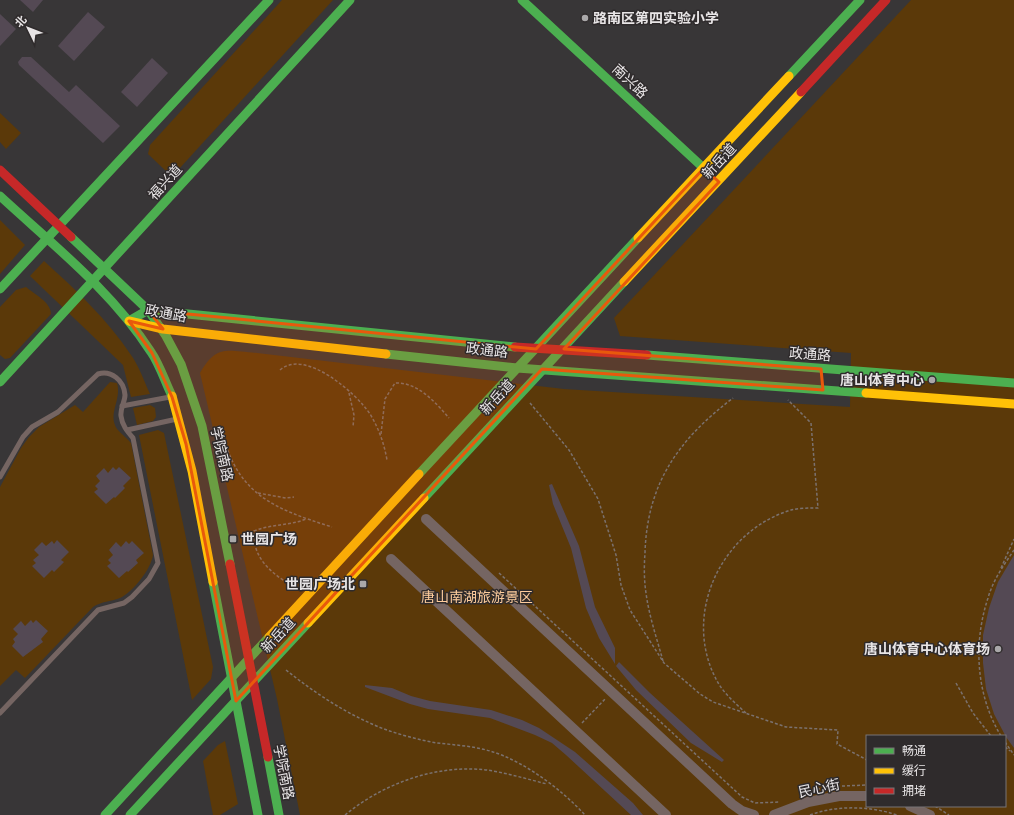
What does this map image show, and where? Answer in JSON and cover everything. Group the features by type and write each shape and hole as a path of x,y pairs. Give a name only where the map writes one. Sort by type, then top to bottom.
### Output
{"main road":[{"path":"0,289 269,0"},
{"name":"福兴道","path":"0,382 350,0"},
{"name":"南兴路","path":"522,0 719,182"},
{"name":"新岳道","path":"105,815 517,368 860,0"},
{"name":"新岳道","path":"130,815 542,369 564,349 719,182 886,0"},
{"name":"学院南路","path":"0,170 148,310 163,329 182,364 194,399 212,474 278,815"},
{"path":"0,196 47,238 130,321 152,353 172,397 192,471 258,815"},
{"name":"政通路","path":"130,321 148,310 536,349 564,349 822,379 1014,404"},
{"name":"政通路","path":"130,321 163,329 517,368 822,379 1014,383"},
{"path":"0,366 8,373"}],"street":[{"path":"426,519 615,687 732,804 742,811 754,815"},
{"path":"391,559 666,815"},
{"name":"民心街","path":"778,815 808,802 839,796 866,796"},
{"path":"912,807 930,815"}],"lane":[{"path":"0,477 23,437 32,428 58,412 98,374 105,372 112,374 122,384 125,396 121,415 123,425 133,438 158,563 154,572 132,598 124,603 98,610 0,713"},
{"path":"122,406 172,397"},
{"path":"127,430 179,419"}],"path":[{"path":"280,370 286,365 299,363 330,376 343,385 365,407 381,434"},
{"path":"386,460 381,434 385,399 395,383 402,383 420,391 433,400 449,418"},
{"path":"349,392 354,414 353,427"},
{"path":"664,663 653,627 646,592 645,542 649,515 654,498 667,468 681,446 697,428 733,398"},
{"path":"748,714 725,694 716,680 708,662 704,642 703,624 708,594 717,569 741,539 755,527 792,510 818,508 811,423 788,400"},
{"path":"530,403 569,450 588,480 606,521 616,555 621,585 630,610 664,663 700,694 714,702 786,727 838,730 837,744 866,759"},
{"path":"222,431 225,444 242,478 258,493 272,505 306,520 332,527"},
{"path":"258,493 286,498 294,496"},
{"path":"296,588 279,578 264,564 258,555 253,542 254,531 264,527 296,524 306,520"},
{"path":"1001,735 986,704 980,678 978,650 981,623 986,603 1014,539"},
{"path":"999,572 1014,550"},
{"path":"497,571 615,687 742,797 755,803 782,801"},
{"path":"286,670 308,688 355,716 384,729 413,738 490,751 525,767 562,793 585,815"},
{"path":"956,683 973,713 990,735"},
{"path":"575,731 615,687"},
{"path":"1006,743 1014,755"},
{"path":"1006,748 1012,752"},
{"path":"345,815 373,794 411,779 436,773 486,770 548,784"},
{"path":"807,792 834,786 866,785"},
{"path":"937,807 949,815"},
{"path":"810,815 838,809 862,808 897,815"}],"highlighted area":[{"path":"704,168 719,182 564,349 821,369 823,390 542,369 236,701 186,444 172,397 152,353 129,321 163,329 148,310 536,349"}],"green space":[{"path":"282,0 333,0 179,169 168,173 148,154 150,145"},
{"name":"唐山南湖旅游景区","path":"911,0 1014,0 1014,815 300,815 277,699 200,373 206,364 217,353 230,351 564,389 850,407 851,353 620,336 614,318"},
{"path":"0,113 21,133 6,149 0,142"},
{"path":"0,220 25,245 0,274"},
{"path":"44,261 79,294 112,329 134,359 150,394 131,397 123,365 30,276"},
{"path":"26,287 45,302 51,314 10,358 5,359 0,355 0,307 16,290"},
{"path":"110,382 117,383 118,395 113,418 117,429 131,443 153,555 152,561 141,580 130,591 120,598 93,607 25,678 16,670 0,686 0,487 21,448 39,427 75,405 83,412"},
{"path":"150,405 155,408 156,417 153,421 137,425 133,408"},
{"path":"158,430 164,433 213,667 211,679 192,700 139,435"},
{"path":"225,741 238,804 220,815 213,815 203,761 218,745"}],"building":[{"path":"20,0 43,0 33,12"},
{"path":"88,12 105,27 74,61 58,46"},
{"path":"0,14 16,29 0,46"},
{"path":"22,57 31,57 69,92 76,85 120,126 103,143 19,65 18,62"},
{"path":"152,58 168,73 137,107 121,92"},
{"path":"113,467 116,470 119,467 131,478 123,486 125,488 115,498 114,497 106,504 94,492 98,489 95,486 100,481 96,476 104,468 108,473"},
{"path":"552,484 579,546 595,607 615,648 615,664 599,638 586,608 571,548 553,504 549,485"},
{"path":"57,540 69,552 61,560 64,562 54,572 52,570 44,578 32,566 36,563 33,560 39,555 34,550 42,542 46,546 52,541 54,544"},
{"path":"126,541 129,544 132,541 144,553 136,560 138,563 119,578 107,566 111,563 108,560 113,555 109,550 116,542 121,547"},
{"name":"唐山体育中心体育场","path":"1014,555 1014,748 1006,737 994,714 986,689 983,663 983,635 989,608 998,582"},
{"path":"31,620 33,623 36,620 48,631 41,639 43,642 23,657 12,646 15,642 13,639 18,634 13,629 21,621 25,626"},
{"path":"619,662 650,693 724,760 722,762 691,743 636,690 616,666"},
{"path":"365,685 392,688 411,696 430,701 491,710 522,720 539,728 575,752 633,803 643,815 631,815 552,743 535,735 490,718 428,709 410,704 365,687"}],"traffic: fast":[{"path":"0,289 269,0"},
{"path":"0,382 350,0"},
{"path":"522,0 710,174"},
{"path":"789,76 860,0"},
{"path":"0,196 81,270 118,309 154,357 172,396"},
{"path":"71,237 148,310 166,336 181,364 202,426 230,564"},
{"path":"419,474 638,238"},
{"path":"424,498 624,282"},
{"path":"129,321 148,310 515,347"},
{"path":"386,354 517,368 866,393"},
{"path":"647,355 1014,383"},
{"path":"213,582 258,815"},
{"path":"130,815 308,623"},
{"path":"105,815 269,637"},
{"path":"268,757 279,815"}],"traffic: slow":[{"path":"638,238 789,76"},
{"path":"624,282 801,92"},
{"path":"129,321 163,329 386,354"},
{"path":"866,393 1014,404"},
{"path":"172,396 192,471 213,582"},
{"path":"269,637 419,474"},
{"path":"308,623 424,498"}],"traffic: jam":[{"path":"801,92 886,0"},
{"path":"0,170 71,237"},
{"path":"515,347 647,355"},
{"path":"230,564 268,757"}],"place":[{"name":"路南区第四实验小学","path":"585,18"},
{"name":"唐山体育中心","path":"932,380"},
{"name":"世园广场","path":"233,539"},
{"name":"世园广场北","path":"363,584"},
{"name":"唐山体育中心体育场","path":"998,649"}]}
